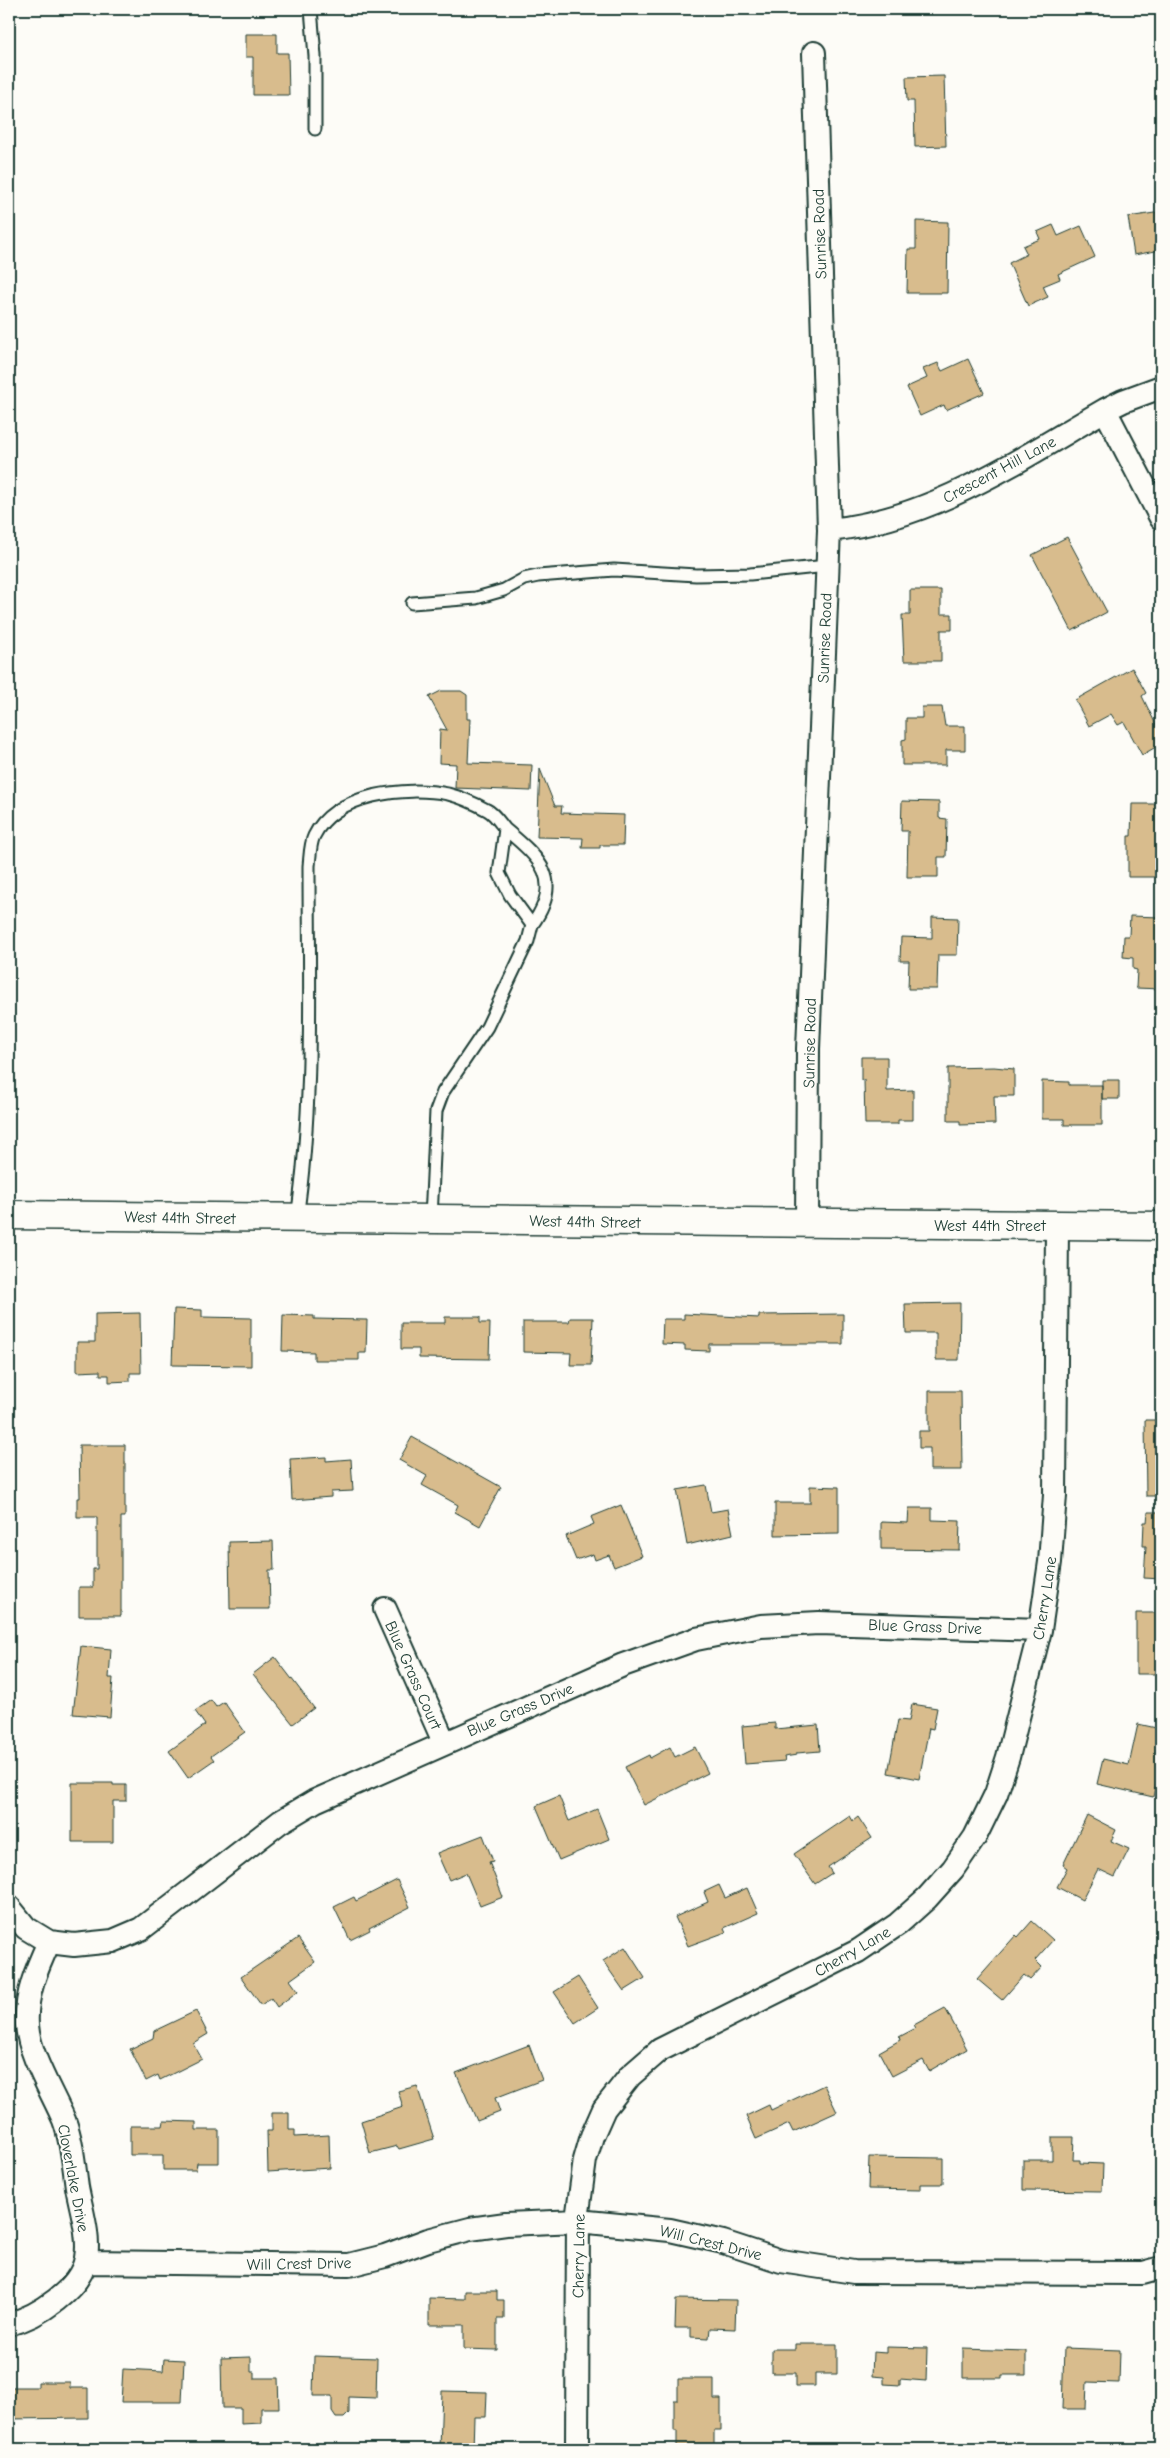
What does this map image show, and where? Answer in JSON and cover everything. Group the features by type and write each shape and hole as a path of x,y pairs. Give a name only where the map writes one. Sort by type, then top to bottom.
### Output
{"street":[{"name":"Sunrise Road","path":"807,1224 808,1049 829,530 814,53"},
{"name":"Crescent Hill Lane","path":"829,530 856,527 908,513 963,492 1105,410 1161,387"},
{"path":"1105,410 1161,518"},
{"name":"West 44th Street","path":"9,1215 1161,1226"},
{"name":"Cherry Lane","path":"577,2449 578,2221 582,2171 592,2136 610,2100 636,2070 668,2046 858,1951 882,1936 913,1912 953,1870 984,1821 999,1785 1040,1630 1050,1562 1056,1495 1057,1226"},
{"name":"Blue Grass Court","path":"385,1609 444,1742"},
{"name":"Blue Grass Drive","path":"49,1942 74,1945 113,1941 141,1929 280,1822 347,1785 659,1650 733,1630 819,1623 1040,1630"},
{"path":"9,1907 26,1928 49,1942"},
{"name":"Cloverlake Drive","path":"49,1942 28,1996 27,2025 31,2045 67,2131 84,2226 85,2262"},
{"name":"Will Crest Drive","path":"85,2262 349,2265 385,2256 428,2240 470,2229 506,2224 578,2221 670,2230 723,2242 781,2260 854,2272 1143,2273 1161,2268"},
{"path":"9,2324 32,2317 59,2297 77,2278 85,2262"}],"lane":[{"path":"311,9 316,56 315,129"},
{"path":"412,603 476,598 504,590 524,579 538,576 614,570 696,575 750,574 827,566"},
{"path":"297,1218 305,1153 309,1080 309,866 313,837 322,822 340,806 375,796 409,790 449,794 489,810 544,868 547,885 542,912 532,925 524,950 487,1027 443,1092 436,1111 430,1219"},
{"path":"505,829 500,873 510,895 532,925"}],"building":[{"path":"246,34 277,34 277,53 288,53 289,95 253,95 253,57 246,57"},
{"path":"944,76 946,146 915,147 914,101 907,101 906,77"},
{"path":"1161,212 1161,250 1134,255 1128,217"},
{"path":"916,221 948,222 947,293 907,293 908,249 916,249"},
{"path":"1053,225 1058,236 1081,226 1095,257 1058,274 1060,279 1043,286 1048,297 1028,306 1009,263 1027,254 1023,246 1040,239 1037,232"},
{"path":"968,359 984,393 946,410 944,405 920,416 907,387 927,378 923,369 938,363 942,371"},
{"path":"1067,537 1107,612 1072,631 1032,555"},
{"path":"910,590 941,590 941,614 952,614 952,630 941,630 941,661 904,661 902,615 910,615"},
{"path":"1132,668 1146,693 1142,696 1161,735 1161,744 1142,755 1124,722 1118,725 1111,714 1089,726 1075,700"},
{"path":"441,691 461,691 467,695 467,719 470,719 468,763 532,765 531,791 455,788 456,764 439,763 440,729 447,730 429,697"},
{"path":"922,707 942,707 945,726 965,726 965,750 946,750 946,765 902,765 902,740 906,739 906,718 922,718"},
{"path":"540,769 555,806 562,806 561,813 624,815 623,845 600,845 600,848 582,848 583,838 537,837"},
{"path":"902,801 939,802 939,818 947,819 946,857 938,857 938,877 907,877 908,831 901,831"},
{"path":"1132,804 1161,804 1159,877 1128,877 1128,836 1131,836"},
{"path":"1130,916 1161,917 1161,989 1136,988 1137,970 1133,969 1133,958 1123,957 1124,936 1129,936"},
{"path":"932,917 958,918 957,955 938,955 937,989 908,989 909,961 900,961 901,937 932,938"},
{"path":"861,1057 887,1057 887,1091 913,1090 913,1120 898,1120 898,1124 865,1124 864,1080 861,1080"},
{"path":"994,1067 1014,1069 1014,1096 994,1096 995,1124 960,1125 960,1121 948,1121 948,1068"},
{"path":"1102,1080 1119,1080 1119,1099 1102,1099"},
{"path":"1042,1081 1069,1082 1069,1085 1102,1085 1102,1125 1064,1125 1064,1119 1042,1119"},
{"path":"960,1303 959,1360 936,1360 936,1333 906,1333 905,1304"},
{"path":"174,1309 202,1310 202,1317 251,1318 251,1366 172,1365"},
{"path":"140,1313 141,1373 130,1373 130,1381 109,1382 109,1375 100,1375 100,1371 77,1372 77,1342 95,1342 95,1314"},
{"path":"684,1314 759,1318 759,1315 843,1314 843,1344 709,1344 709,1351 685,1350 685,1345 662,1344 663,1319 684,1319"},
{"path":"283,1315 314,1316 314,1319 367,1320 366,1353 359,1353 359,1360 314,1360 314,1352 282,1351"},
{"path":"445,1317 480,1317 480,1323 490,1323 489,1359 419,1358 419,1349 401,1349 401,1323 445,1323"},
{"path":"570,1318 593,1318 591,1365 570,1365 571,1353 523,1352 523,1322 569,1322"},
{"path":"929,1391 961,1391 962,1470 930,1470 930,1448 919,1448 919,1431 929,1431"},
{"path":"1145,1420 1161,1420 1161,1496 1146,1496"},
{"path":"412,1437 501,1487 480,1526 455,1512 458,1505 422,1485 427,1476 399,1460"},
{"path":"79,1445 125,1445 125,1517 121,1517 121,1616 79,1616 79,1587 93,1587 93,1569 97,1569 97,1517 77,1517 77,1498 80,1498"},
{"path":"326,1457 326,1461 351,1459 353,1491 331,1492 331,1497 292,1500 290,1459"},
{"path":"706,1485 711,1512 728,1509 733,1534 687,1545 677,1490"},
{"path":"810,1486 839,1487 839,1534 775,1535 775,1503 810,1503"},
{"path":"621,1505 642,1556 614,1567 609,1555 595,1560 593,1554 576,1560 566,1536 594,1524 591,1517"},
{"path":"909,1508 932,1508 932,1520 960,1521 959,1550 881,1549 881,1522 908,1523"},
{"path":"1148,1512 1161,1512 1161,1579 1144,1578 1146,1546 1143,1546 1144,1522 1147,1522"},
{"path":"273,1541 274,1570 269,1570 270,1609 230,1609 229,1542"},
{"path":"1136,1613 1161,1613 1161,1674 1136,1674"},
{"path":"81,1646 111,1649 109,1678 113,1678 110,1717 73,1714"},
{"path":"275,1657 314,1708 293,1724 253,1674"},
{"path":"211,1700 216,1707 224,1702 245,1732 211,1756 214,1760 188,1778 169,1751 205,1725 195,1711"},
{"path":"912,1704 937,1708 933,1729 929,1728 919,1779 888,1773 898,1720 909,1721"},
{"path":"775,1723 775,1729 818,1725 820,1751 797,1753 797,1755 784,1757 785,1761 745,1764 742,1726"},
{"path":"1138,1724 1161,1729 1161,1762 1153,1797 1097,1784 1103,1759 1129,1765"},
{"path":"670,1747 675,1757 695,1747 708,1773 644,1805 625,1767 649,1755 650,1758"},
{"path":"72,1783 113,1783 113,1785 126,1785 126,1801 113,1801 113,1842 72,1842"},
{"path":"559,1796 569,1821 597,1809 609,1839 559,1860 536,1806"},
{"path":"1087,1815 1116,1830 1111,1841 1129,1849 1115,1877 1098,1869 1082,1900 1057,1887 1067,1868 1063,1865"},
{"path":"850,1816 853,1821 858,1817 872,1838 828,1867 832,1873 815,1884 794,1854"},
{"path":"483,1835 493,1861 489,1862 503,1897 480,1906 466,1873 449,1880 437,1853"},
{"path":"397,1880 410,1907 350,1940 334,1907 354,1897 356,1901"},
{"path":"719,1885 725,1898 747,1888 758,1913 724,1928 726,1932 688,1946 675,1917 708,1902 704,1892"},
{"path":"1032,1921 1053,1940 1035,1960 1042,1967 1030,1980 1024,1975 1002,2000 977,1979 1016,1935 1018,1937"},
{"path":"298,1938 315,1962 290,1980 298,1991 277,2007 271,1998 261,2005 241,1977"},
{"path":"625,1947 645,1978 624,1991 603,1961"},
{"path":"578,1977 598,2008 575,2023 554,1992"},
{"path":"945,2008 967,2049 929,2071 923,2060 892,2076 879,2052 900,2040 899,2037 916,2028 914,2025"},
{"path":"196,2011 208,2034 193,2043 202,2059 160,2080 158,2075 146,2081 130,2049 153,2038 154,2031"},
{"path":"529,2045 542,2080 495,2098 500,2112 477,2121 456,2073"},
{"path":"824,2085 837,2112 793,2132 789,2124 756,2139 746,2116 769,2105 771,2110"},
{"path":"417,2086 434,2139 399,2149 397,2146 370,2153 361,2121 403,2107 398,2091"},
{"path":"272,2113 289,2113 289,2130 295,2130 295,2137 329,2135 330,2168 268,2172 267,2131 272,2131"},
{"path":"164,2121 196,2122 196,2130 219,2130 219,2163 197,2163 196,2170 163,2170 163,2155 130,2155 130,2126 163,2126"},
{"path":"1052,2137 1074,2137 1073,2160 1080,2160 1080,2163 1103,2164 1102,2191 1023,2190 1023,2160 1052,2160"},
{"path":"869,2157 943,2158 943,2184 920,2184 920,2190 868,2189"},
{"path":"465,2291 497,2291 497,2300 504,2300 504,2319 497,2319 497,2350 464,2349 464,2325 429,2325 429,2298 465,2299"},
{"path":"676,2299 736,2300 735,2329 710,2328 709,2338 691,2337 691,2328 675,2328"},
{"path":"795,2344 837,2344 837,2374 815,2374 815,2386 796,2386 796,2373 772,2373 772,2349 795,2349"},
{"path":"886,2347 927,2348 926,2381 900,2379 900,2385 884,2384 884,2377 872,2376 873,2352 886,2353"},
{"path":"1064,2348 1120,2350 1119,2383 1087,2382 1086,2409 1062,2409"},
{"path":"963,2349 1026,2351 1026,2375 1002,2375 1002,2378 963,2378"},
{"path":"314,2356 377,2358 376,2398 349,2397 349,2413 344,2418 336,2418 332,2412 332,2396 313,2396"},
{"path":"251,2357 251,2372 254,2372 254,2378 278,2378 279,2408 261,2408 261,2423 241,2424 241,2408 222,2408 221,2358"},
{"path":"164,2359 184,2360 182,2402 121,2402 123,2369 163,2371"},
{"path":"678,2379 714,2379 714,2399 721,2399 721,2430 714,2430 714,2449 677,2449 677,2431 674,2431 674,2400 678,2400"},
{"path":"38,2382 70,2382 70,2388 88,2388 88,2418 9,2419 9,2387 38,2387"},
{"path":"442,2391 487,2392 486,2417 474,2417 473,2449 440,2449"}]}
